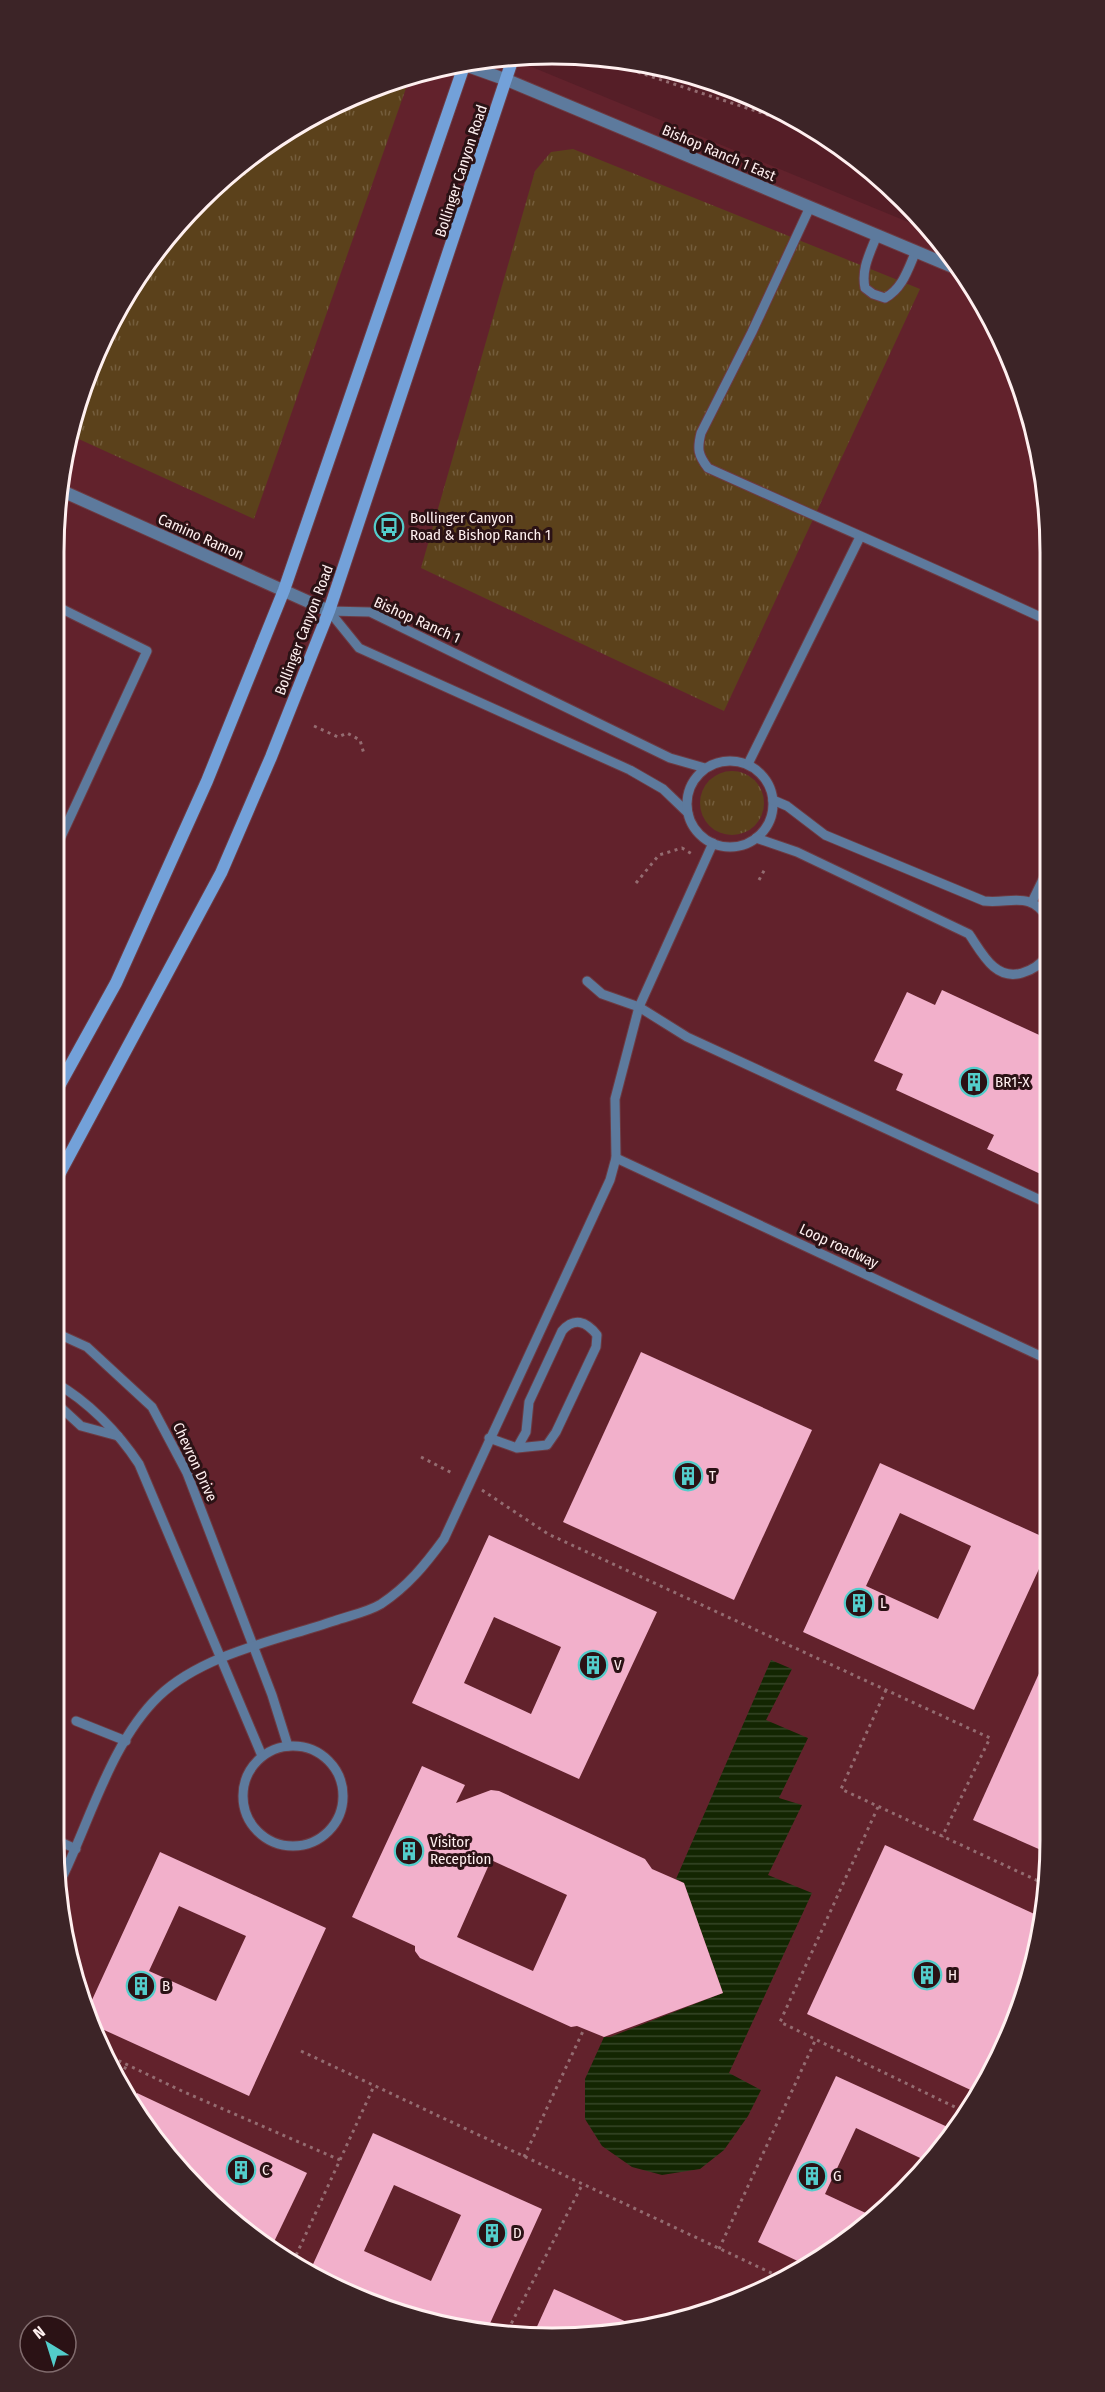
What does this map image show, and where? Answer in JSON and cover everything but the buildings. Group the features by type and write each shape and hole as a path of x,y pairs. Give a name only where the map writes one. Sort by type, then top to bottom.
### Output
{"main road":[{"name":"Bollinger Canyon Road","path":"64,1165 221,873 271,757 329,611 511,67"},
{"name":"Bollinger Canyon Road","path":"64,1077 116,983 207,781 284,591 462,73"}],"street":[{"name":"Bishop Ranch 1 East","path":"481,70 946,264"},
{"name":"Camino Ramon","path":"69,494 329,611"}],"lane":[{"path":"810,207 752,332 701,433 699,456 708,468 1040,617"},
{"path":"877,235 864,268 863,278 866,288 873,294 885,298 893,293 900,286 916,251"},
{"path":"748,764 860,537"},
{"path":"64,610 147,651 64,830"},
{"path":"329,611 359,648 630,770 663,789 688,813 697,832 713,843 731,847 747,843 756,837 771,818 773,800 765,779 748,764 724,761 705,768 695,778 688,793 688,813"},
{"name":"Bishop Ranch 1","path":"329,611 370,612 670,758 705,768"},
{"path":"773,800 787,806 825,835 984,902 999,903 1011,899 1032,902 1040,908"},
{"path":"756,837 797,852 969,934 985,958 994,968 1005,974 1015,975 1030,970 1040,962"},
{"path":"66,1870 110,1770 134,1725 160,1696 194,1671 221,1659 379,1605 416,1577 444,1539 610,1180 616,1158 615,1099 639,1007 713,843"},
{"path":"1032,902 1040,886"},
{"path":"587,981 602,994 639,1007 687,1037 1040,1200"},
{"name":"Loop roadway","path":"616,1158 1040,1356"},
{"path":"489,1438 517,1448 548,1445 596,1347 597,1335 584,1322 577,1321 568,1324 562,1331 529,1402 526,1432 517,1448"},
{"name":"Chevron Drive","path":"64,1337 87,1347 152,1407 187,1473 254,1647 288,1746"},
{"path":"64,1389 121,1437 139,1464 262,1756"},
{"path":"64,1410 81,1426 121,1437"},
{"path":"76,1721 126,1741"},
{"path":"288,1746 305,1747 321,1753 333,1764 342,1779 343,1805 333,1828 320,1839 304,1846 287,1847 271,1842 257,1832 247,1818 243,1802 244,1785 250,1769 262,1756 274,1749 288,1746"},
{"path":"64,1844 76,1849"}],"path":[{"path":"637,72 768,115"},
{"path":"314,726 338,737 347,733 360,740 364,754"},
{"path":"636,883 658,855 682,848 692,854"},
{"path":"759,880 766,867"},
{"path":"421,1457 454,1474"},
{"path":"478,1487 548,1534 990,1738 942,1836"},
{"path":"886,1690 841,1789 1038,1881"},
{"path":"878,1807 780,2022 959,2109"},
{"path":"524,2157 584,2029"},
{"path":"719,2249 816,2040"},
{"path":"301,2051 773,2274"},
{"path":"117,2060 340,2160"},
{"path":"123,2071 127,2064"},
{"path":"296,2254 374,2086"},
{"path":"511,2325 582,2185"}],"shaded area":[{"path":"528,66 913,224 940,255 975,308 1015,396 1031,457 1036,489 1040,552 1040,1840 1036,1903 1024,1966 1015,1996 990,2055 958,2111 940,2137 898,2185 850,2227 824,2245 768,2277 709,2302 648,2318 552,2328 457,2318 396,2302 366,2290 308,2262 281,2245 255,2227 207,2185 165,2137 147,2111 130,2084 102,2026 90,1996 74,1935 64,1840 64,552 69,489 81,426 90,396 115,337 147,281 165,255 207,207 255,165 281,147 337,115 396,90 457,74"},
{"path":"771,1660 792,1669 766,1720 808,1738 779,1798 802,1805 768,1875 812,1893 729,2073 761,2090 748,2116 724,2150 700,2169 662,2175 632,2167 602,2146 585,2119 585,2079 604,2037 610,2037 723,1993 684,1883 676,1879"}],"green space":[{"path":"407,87 254,519 78,439 90,396 130,308 165,255 207,207 255,165 309,130 366,102"},
{"path":"573,149 920,289 724,711 421,568 535,171 551,152"},
{"path":"726,771 738,771 755,780 762,791 764,803 762,815 755,826 738,835 726,835 714,830 705,821 700,809 700,797 705,785 714,776"}],"place":[{"name":"Bollinger Canyon Road & Bishop Ranch 1","path":"389,527"},
{"name":"BR1-X","path":"974,1082"},
{"name":"T","path":"688,1476"},
{"name":"L","path":"859,1603"},
{"name":"V","path":"593,1665"},
{"name":"Visitor Reception","path":"409,1851"},
{"name":"H","path":"927,1975"},
{"name":"B","path":"141,1986"},
{"name":"C","path":"241,2170"},
{"name":"G","path":"812,2176"},
{"name":"D","path":"492,2233"}]}
